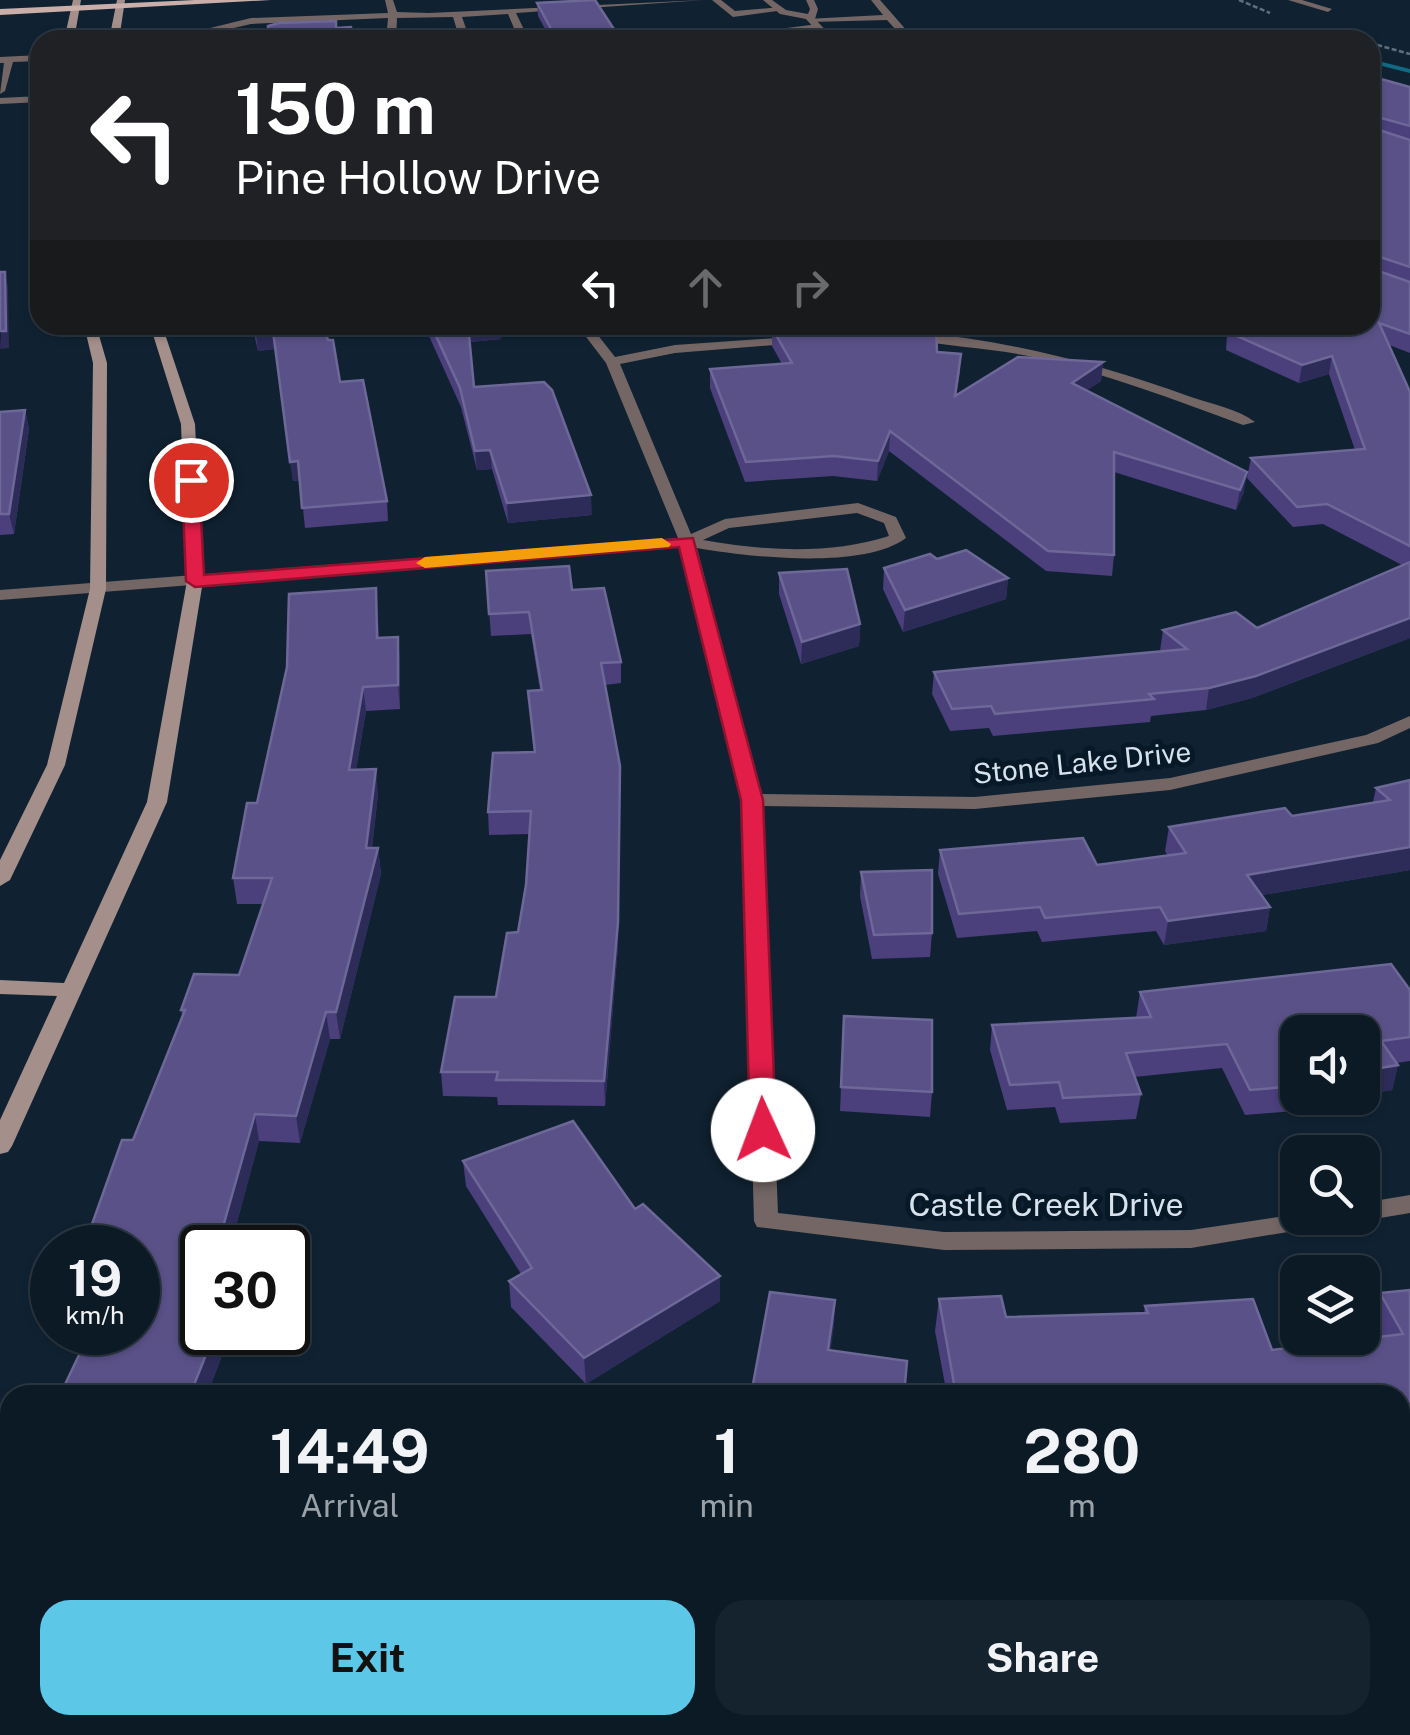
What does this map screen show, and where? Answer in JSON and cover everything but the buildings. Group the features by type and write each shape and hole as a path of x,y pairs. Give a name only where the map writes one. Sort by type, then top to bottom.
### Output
{"main road":[{"path":"0,12 94,0"},
{"path":"0,4 266,0"}],"street":[{"path":"389,0 392,30"},
{"path":"213,30 251,21 457,15 700,0"},
{"path":"716,0 733,14 781,10"},
{"path":"767,0 781,10 812,21 821,30"},
{"path":"810,0 814,8 812,21"},
{"path":"875,0 901,30"},
{"path":"1292,0 1328,9"},
{"path":"71,30 77,3"},
{"path":"116,30 120,4"},
{"path":"511,12 519,30"},
{"path":"457,15 462,30"},
{"path":"775,30 812,21 890,17"},
{"path":"0,91 4,60 30,59"},
{"path":"0,101 30,100"},
{"path":"0,880 56,766 98,589 100,362 93,335"},
{"path":"0,1146 157,802 195,581 188,424 159,335"},
{"path":"591,335 612,362 686,542 752,800"},
{"path":"899,336 955,338 1045,355 1126,378 1248,422"},
{"path":"612,362 675,349 806,339"},
{"path":"0,595 686,542 738,552 870,550 898,538 891,520 858,508 725,524 686,542"},
{"name":"Stone Lake Drive","path":"752,800 975,803 1170,784 1372,739 1410,722"},
{"name":"Castle Creek Drive","path":"752,800 766,1221 963,1241 1192,1239 1280,1225"},
{"path":"0,987 71,990"},
{"path":"1380,1209 1410,1204"}],"path":[{"path":"1380,46 1410,54"}],"waterway":[{"path":"1380,64 1410,71"}],"slow traffic":[{"path":"425,563 662,544"}],"route":[{"path":"191,480 195,581 686,542 752,800 763,1130"}]}
